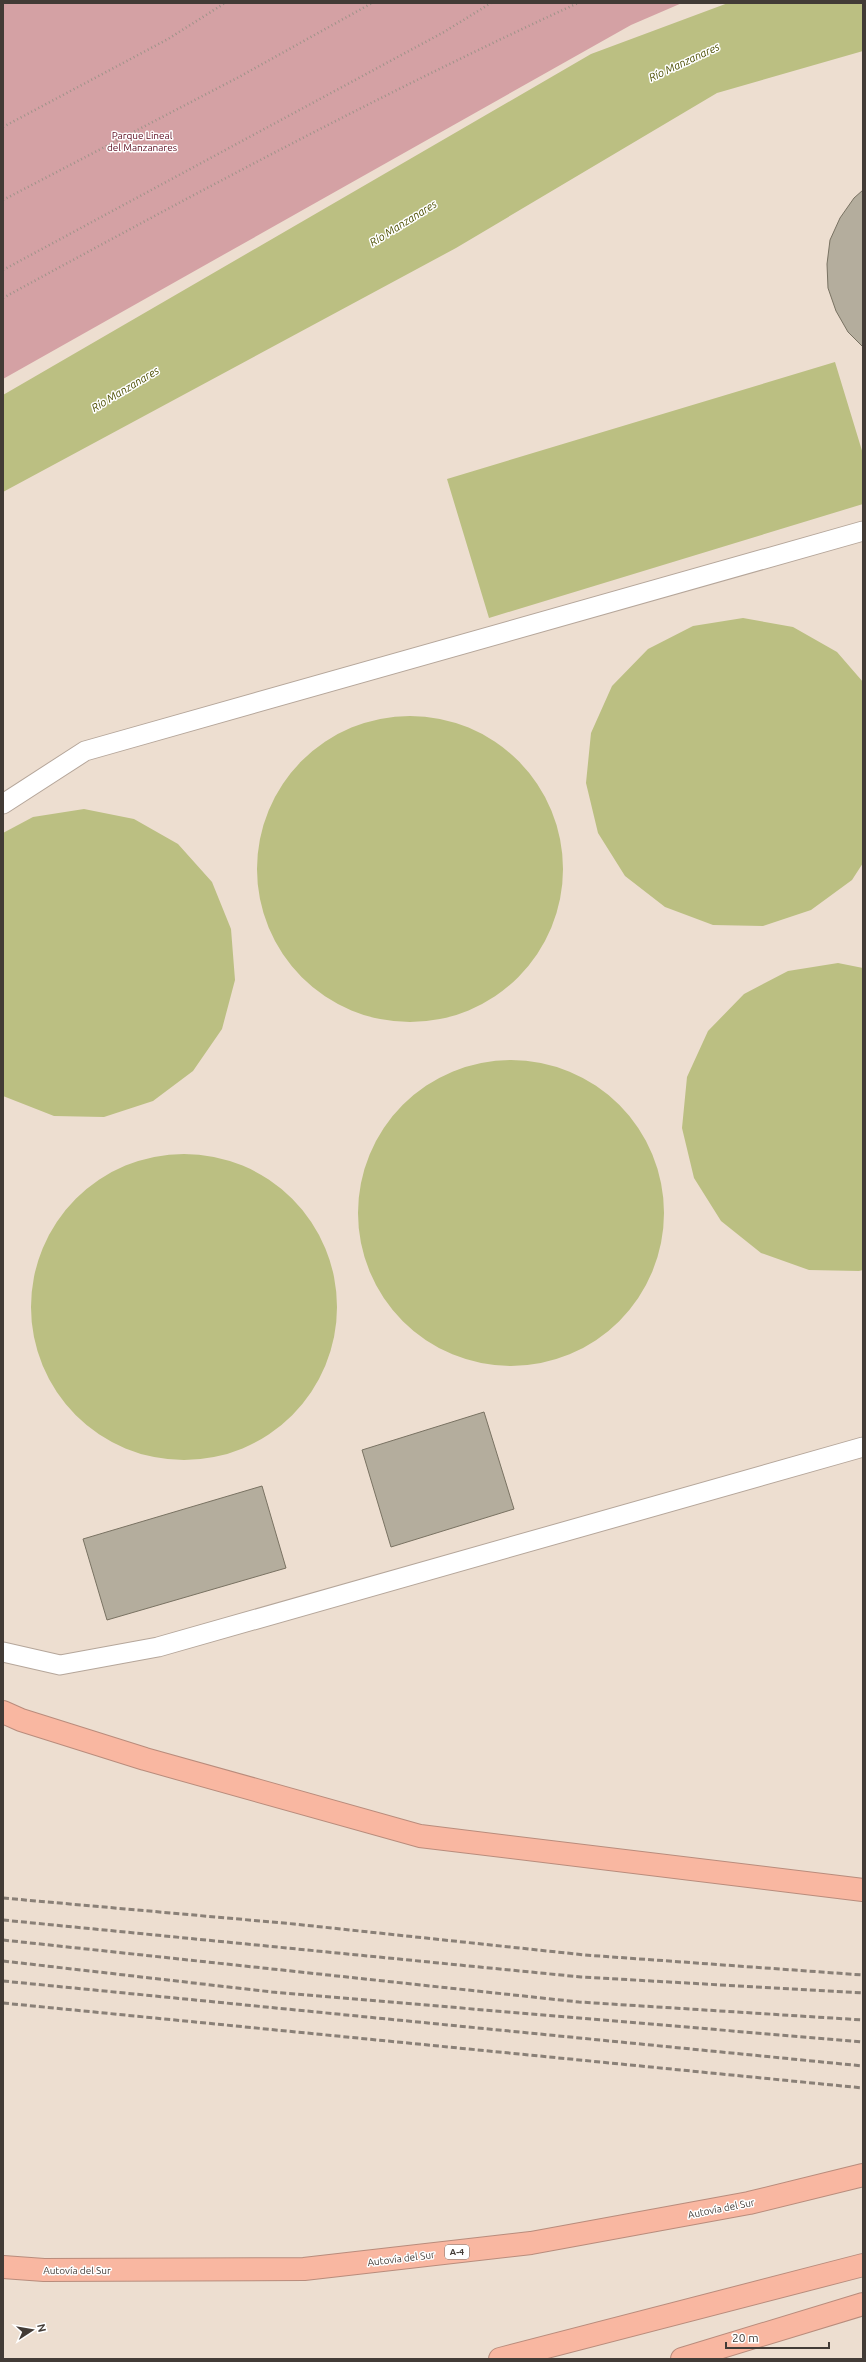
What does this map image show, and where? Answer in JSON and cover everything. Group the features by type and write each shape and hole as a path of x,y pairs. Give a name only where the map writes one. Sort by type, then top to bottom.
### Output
{"highway":[{"path":"3,1712 21,1720 145,1759 420,1836 863,1890"},
{"name":"Autovía del Sur","path":"3,2267 44,2270 304,2269 531,2243 750,2203 863,2175"},
{"path":"500,2359 863,2265"},
{"path":"682,2359 863,2304"}],"lane":[{"path":"3,804 85,751 863,531"},
{"path":"3,1652 60,1665 158,1646 863,1447"}],"path":[{"path":"3,127 168,39 224,3"},
{"path":"3,200 239,77 372,3"},
{"path":"3,270 437,36 491,3"},
{"path":"3,298 170,207 472,52 578,3"}],"green space":[{"name":"Parque Lineal del Manzanares","path":"3,3 682,3 631,25 3,379"}],"water":[{"name":"Río Manzanares","path":"728,3 863,3 863,51 717,93 456,248 3,492 3,395 591,54"},
{"path":"835,362 863,454 863,504 489,618 447,479"},
{"path":"743,618 793,627 837,652 863,682 863,863 852,880 811,910 763,926 713,925 665,907 625,876 598,833 586,783 591,733 612,686 648,649 693,626"},
{"path":"410,716 440,719 469,728 495,742 518,761 537,784 551,810 560,839 563,869 560,899 551,928 537,954 518,977 495,996 469,1010 440,1019 410,1022 380,1019 351,1010 325,996 302,977 283,954 269,928 260,899 257,869 260,839 269,810 283,784 302,761 325,742 351,728 380,719"},
{"path":"84,809 134,819 178,844 212,882 231,929 235,980 222,1029 193,1071 153,1101 104,1117 54,1116 3,1096 3,833 33,817"},
{"path":"838,963 863,968 863,1270 859,1271 809,1270 761,1253 721,1221 694,1178 682,1128 687,1077 708,1031 744,994 788,971"},
{"path":"511,1060 541,1063 570,1072 596,1086 619,1105 638,1128 652,1154 661,1183 664,1213 661,1243 652,1272 638,1298 619,1321 596,1340 570,1354 541,1363 511,1366 481,1363 452,1354 426,1340 403,1321 384,1298 370,1272 361,1243 358,1213 361,1183 370,1154 384,1128 403,1105 426,1086 452,1072 481,1063"},
{"path":"184,1154 214,1157 243,1166 269,1180 292,1199 311,1222 325,1248 334,1277 337,1307 334,1337 325,1366 311,1392 292,1415 269,1434 243,1448 214,1457 184,1460 154,1457 125,1448 99,1434 76,1415 57,1392 43,1366 34,1337 31,1307 34,1277 43,1248 57,1222 76,1199 99,1180 125,1166 154,1157"}],"building":[{"path":"863,190 863,347 848,332 836,311 828,288 827,264 830,240 840,218 854,198"},
{"path":"484,1412 514,1509 391,1547 362,1450"},
{"path":"262,1486 286,1568 107,1620 83,1539"}],"railway":[{"path":"3,1898 294,1924 585,1955 863,1975"},
{"path":"3,1920 581,1977 863,1993"},
{"path":"3,1940 579,2002 863,2020"},
{"path":"3,1961 272,1992 863,2042"},
{"path":"3,1981 863,2066"},
{"path":"3,2003 863,2088"}]}
